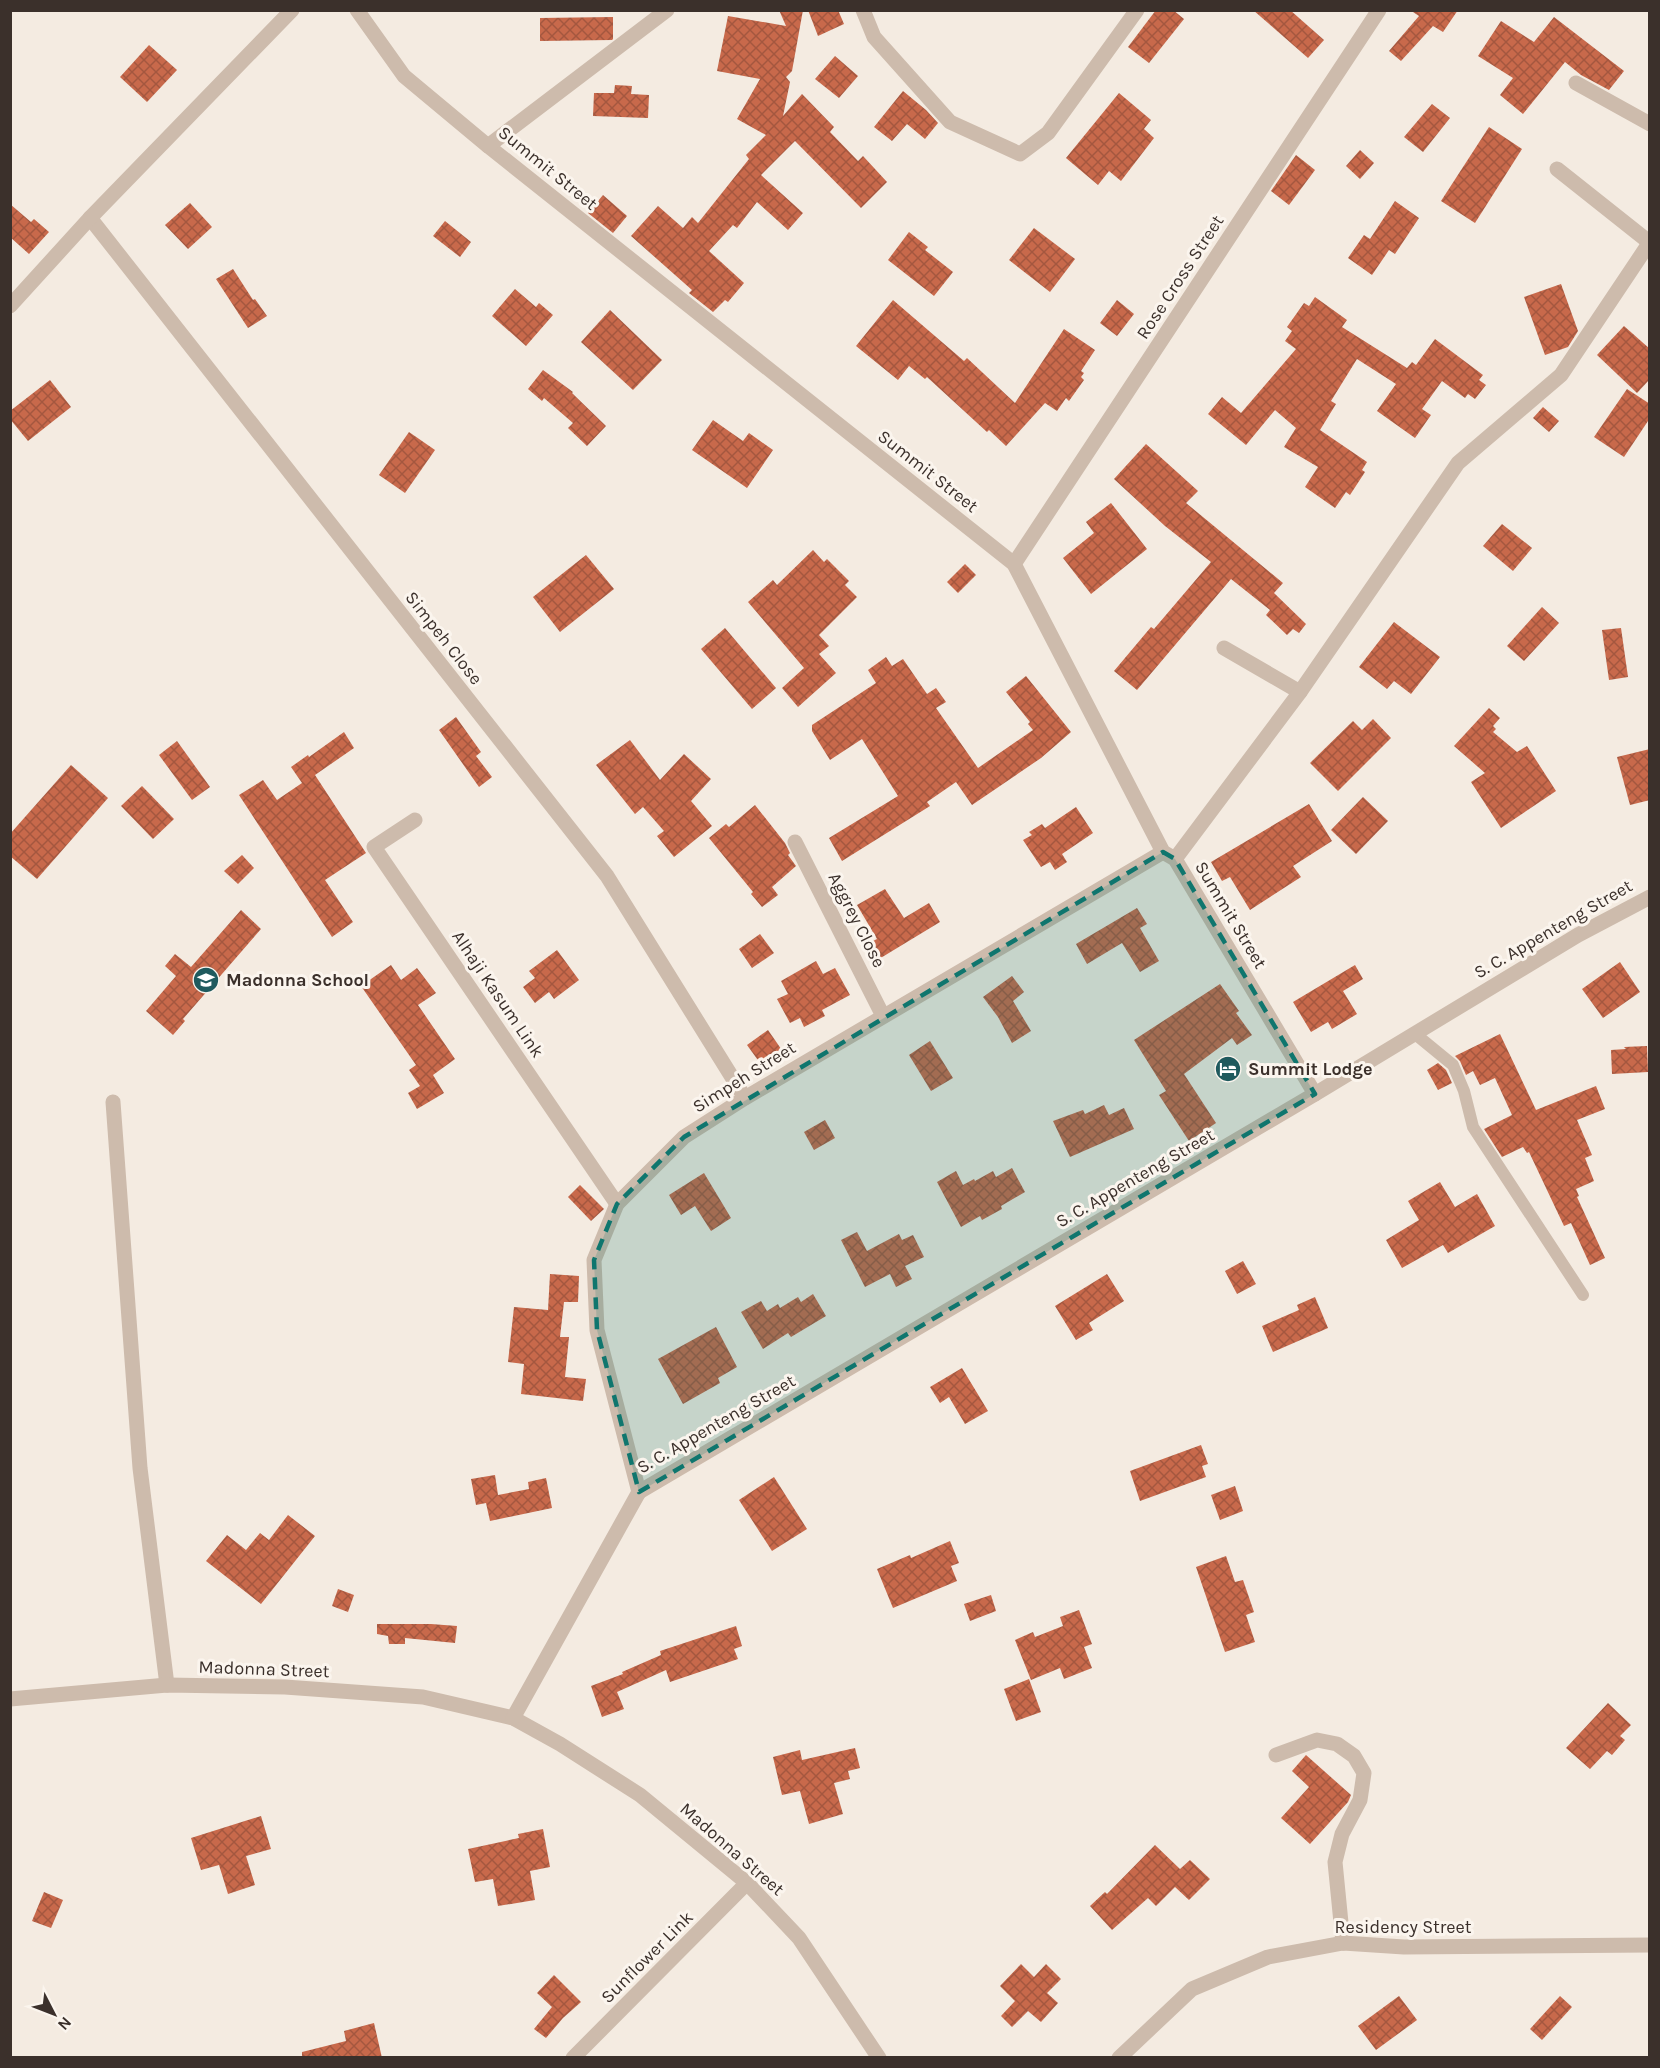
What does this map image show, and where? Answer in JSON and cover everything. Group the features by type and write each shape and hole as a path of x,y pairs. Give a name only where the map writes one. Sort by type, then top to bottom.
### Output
{"street":[{"path":"10,306 90,218 292,10"},
{"name":"Summit Street","path":"357,10 404,76 488,146 1014,564 1169,855 1315,1094"},
{"path":"488,146 667,10"},
{"path":"863,10 874,37 950,122 1020,154 1048,133 1137,10"},
{"name":"Rose Cross Street","path":"1014,564 1379,10"},
{"path":"1576,82 1650,124"},
{"path":"1169,855 1300,692 1458,463 1561,375 1649,242 1557,169"},
{"name":"Simpeh Close","path":"90,218 607,876 745,1098"},
{"path":"1224,648 1300,692"},
{"name":"Alhaji Kasum Link","path":"415,820 374,847 617,1204"},
{"name":"Aggrey Close","path":"795,842 883,1016"},
{"name":"Simpeh Street","path":"639,1492 597,1330 594,1260 617,1204 684,1137 745,1098 883,1016 1169,855"},
{"name":"S. C. Appenteng Street","path":"639,1492 1315,1094 1578,935 1650,897"},
{"path":"113,1102 140,1468 167,1685"},
{"path":"513,1718 639,1492"},
{"name":"Madonna Street","path":"10,1699 167,1685 285,1687 423,1697 513,1718 560,1744 640,1795 747,1884 799,1938 879,2058"},
{"path":"1276,1755 1317,1740 1337,1744 1354,1756 1364,1773 1360,1800 1342,1834 1335,1862 1343,1943"},
{"name":"Sunflower Link","path":"573,2058 747,1884"},
{"name":"Residency Street","path":"1119,2058 1192,1989 1268,1957 1343,1943 1404,1947 1650,1945"}],"lane":[{"path":"1414,1033 1453,1065 1464,1091 1473,1127 1582,1295"}],"highlighted area":[{"path":"1163,852 1175,859 1315,1094 639,1492 597,1330 594,1260 617,1204 684,1137"}],"building":[{"path":"779,10 803,10 792,71 786,77 790,82 783,116 802,94 834,127 830,132 858,161 863,156 887,182 861,208 795,141 761,175 803,213 788,230 757,202 737,228 733,225 709,251 744,283 728,302 725,300 713,312 689,293 692,290 631,236 658,206 683,228 692,217 698,223 749,159 746,155 766,135 737,119 760,79 717,71 728,16 786,26"},
{"path":"808,10 838,10 844,24 818,36"},
{"path":"1156,10 1173,10 1184,19 1149,63 1128,47"},
{"path":"1253,10 1290,10 1324,40 1308,58"},
{"path":"1410,10 1458,10 1443,32 1433,26 1401,61 1389,51 1419,16"},
{"path":"613,17 612,40 540,41 540,18"},
{"path":"1554,17 1624,71 1609,90 1581,75 1565,62 1523,114 1500,95 1513,78 1478,56 1501,21 1534,42"},
{"path":"149,45 177,70 147,102 120,77"},
{"path":"835,56 858,76 839,98 815,79"},
{"path":"615,85 632,86 631,94 649,95 648,118 593,116 594,93 614,93"},
{"path":"903,91 938,123 925,139 907,124 892,141 874,127"},
{"path":"1119,93 1151,120 1144,129 1154,138 1121,181 1109,171 1098,185 1066,158"},
{"path":"1432,104 1450,118 1423,152 1404,137"},
{"path":"1489,127 1522,149 1475,223 1441,201"},
{"path":"1360,150 1374,163 1360,179 1346,166"},
{"path":"1296,155 1315,170 1289,205 1271,191"},
{"path":"603,195 627,216 613,233 588,213"},
{"path":"1395,201 1419,218 1395,254 1389,250 1372,275 1348,258 1364,235 1370,239"},
{"path":"190,203 212,227 188,249 165,225"},
{"path":"10,204 31,222 34,219 49,232 29,254 10,237"},
{"path":"445,221 471,242 460,257 433,236"},
{"path":"1034,228 1075,259 1050,292 1009,260"},
{"path":"909,232 928,247 925,250 953,272 934,296 888,260"},
{"path":"233,269 253,300 255,299 267,316 248,328 216,279"},
{"path":"1561,284 1578,331 1568,347 1545,355 1524,297"},
{"path":"515,289 536,307 539,303 553,315 526,346 492,316"},
{"path":"1315,297 1347,320 1342,327 1407,368 1412,362 1416,365 1435,339 1483,375 1479,380 1486,385 1475,399 1468,394 1465,398 1442,381 1422,409 1431,415 1415,438 1377,411 1396,384 1357,359 1331,401 1336,404 1320,430 1367,462 1362,470 1365,472 1350,495 1346,492 1335,508 1305,487 1318,467 1284,447 1296,428 1275,410 1246,445 1208,414 1222,397 1241,413 1296,349 1285,341 1292,331 1287,327 1304,303 1309,306"},
{"path":"893,300 964,361 967,358 1015,403 1064,329 1095,350 1081,371 1084,373 1081,377 1084,380 1069,401 1066,398 1057,411 1045,403 1006,446 989,430 987,432 927,377 925,379 909,366 898,380 856,346"},
{"path":"1117,300 1134,314 1117,336 1100,323"},
{"path":"610,310 662,360 633,390 581,342"},
{"path":"1624,326 1650,349 1650,379 1637,393 1597,355"},
{"path":"543,370 573,392 606,426 587,446 568,428 573,423 544,398 542,401 528,389"},
{"path":"50,380 71,407 28,441 10,419 10,411"},
{"path":"1627,389 1650,404 1650,418 1624,457 1594,437"},
{"path":"1543,407 1559,421 1549,432 1533,418"},
{"path":"713,420 743,441 749,433 773,450 747,488 692,450"},
{"path":"409,432 435,450 405,493 379,475"},
{"path":"1146,444 1198,491 1186,503 1283,583 1274,593 1306,624 1299,633 1293,629 1287,635 1266,615 1270,610 1231,579 1137,690 1114,671 1151,627 1154,629 1211,562 1165,526 1114,479"},
{"path":"1111,503 1147,549 1091,594 1063,558 1094,533 1086,522"},
{"path":"1502,524 1532,548 1513,571 1483,546"},
{"path":"813,550 824,562 827,559 849,581 845,585 857,597 819,635 829,646 819,654 836,673 798,707 782,688 804,668 748,602 773,580 777,585"},
{"path":"586,555 614,589 560,632 533,597"},
{"path":"965,564 976,575 958,593 947,582"},
{"path":"1542,607 1559,623 1524,661 1507,646"},
{"path":"1394,622 1440,657 1411,694 1394,681 1387,689 1359,667"},
{"path":"725,628 776,688 752,709 701,649"},
{"path":"1621,628 1628,677 1609,680 1602,630"},
{"path":"886,657 892,666 903,659 927,694 936,688 946,702 936,708 978,768 1033,730 1028,724 1030,722 1006,692 1026,676 1071,732 1041,758 972,805 956,782 927,802 930,806 842,861 829,838 898,796 862,739 830,760 812,731 812,725 876,683 868,670"},
{"path":"1489,708 1500,718 1493,726 1496,729 1493,732 1517,752 1527,746 1556,791 1501,828 1471,782 1485,773 1454,746"},
{"path":"456,717 481,752 476,756 492,777 479,787 439,730"},
{"path":"1373,719 1391,738 1338,791 1310,763 1353,721 1362,730"},
{"path":"344,732 354,748 315,775 366,853 325,880 353,922 332,937 239,795 263,780 277,800 302,783 291,767"},
{"path":"630,740 660,780 684,754 711,779 691,801 712,826 674,857 657,836 664,831 643,807 635,814 596,765"},
{"path":"177,741 210,787 192,800 159,755"},
{"path":"1650,749 1650,800 1630,805 1617,757"},
{"path":"71,765 108,798 37,879 10,856 10,834"},
{"path":"142,786 174,819 153,839 121,806"},
{"path":"1363,797 1388,821 1356,854 1331,830"},
{"path":"1309,804 1332,841 1293,866 1301,877 1250,910 1230,877 1222,881 1211,862"},
{"path":"755,805 785,843 790,853 788,855 796,866 772,887 778,895 762,907 751,894 753,892 709,838 726,824 729,827"},
{"path":"1076,807 1093,833 1062,854 1067,862 1055,870 1050,862 1041,867 1023,840 1032,835 1029,832 1042,824 1045,828"},
{"path":"242,855 254,868 238,884 224,871"},
{"path":"885,889 904,918 929,903 940,922 879,959 869,943 877,939 857,905"},
{"path":"1137,908 1147,924 1140,928 1159,961 1140,972 1122,943 1087,964 1076,944"},
{"path":"241,910 261,929 183,1019 185,1021 173,1035 146,1011 176,976 165,966 175,954 191,967"},
{"path":"760,934 774,953 752,968 739,949"},
{"path":"557,950 579,980 554,999 549,992 535,1003 523,987 535,978 529,971"},
{"path":"816,961 823,974 835,968 850,995 822,1010 825,1016 804,1027 800,1018 790,1023 777,999 788,994 781,981"},
{"path":"1620,962 1640,992 1603,1018 1582,989"},
{"path":"391,965 401,980 417,968 436,993 418,1005 455,1059 433,1075 444,1093 417,1109 408,1093 420,1086 409,1070 416,1065 361,986"},
{"path":"1355,965 1363,979 1343,991 1357,1014 1332,1029 1328,1022 1311,1032 1293,1002"},
{"path":"1012,976 1024,992 1013,1001 1031,1031 1012,1043 998,1017 983,997"},
{"path":"1220,984 1239,1011 1236,1013 1252,1035 1237,1045 1232,1038 1184,1074 1216,1123 1189,1141 1159,1095 1166,1091 1134,1040"},
{"path":"768,1030 786,1056 765,1070 747,1045"},
{"path":"1500,1034 1536,1110 1596,1086 1605,1109 1577,1120 1592,1155 1585,1158 1594,1181 1576,1189 1579,1196 1577,1197 1605,1258 1590,1265 1571,1223 1564,1226 1529,1152 1527,1153 1523,1147 1502,1157 1484,1129 1512,1115 1495,1078 1480,1085 1473,1071 1466,1075 1460,1061 1455,1056"},
{"path":"930,1041 953,1078 931,1091 909,1055"},
{"path":"1647,1046 1648,1072 1612,1074 1611,1050"},
{"path":"1438,1063 1446,1070 1452,1083 1438,1090 1427,1070"},
{"path":"1104,1105 1109,1115 1124,1108 1134,1129 1070,1157 1053,1121 1083,1110 1085,1114"},
{"path":"825,1120 835,1138 814,1150 804,1132"},
{"path":"1012,1168 1025,1192 982,1220 980,1216 961,1227 937,1182 956,1171 963,1185 993,1171 996,1177"},
{"path":"704,1173 731,1218 711,1231 695,1206 681,1215 669,1195"},
{"path":"1440,1182 1455,1207 1477,1194 1495,1226 1448,1253 1443,1245 1402,1268 1386,1240 1419,1220 1408,1201"},
{"path":"580,1185 604,1209 591,1221 568,1197"},
{"path":"857,1232 867,1251 899,1234 902,1240 913,1235 924,1257 905,1266 912,1279 896,1287 890,1274 865,1287 841,1240"},
{"path":"1243,1261 1256,1284 1237,1294 1225,1271"},
{"path":"550,1274 579,1276 578,1302 564,1302 560,1337 569,1337 565,1377 586,1379 583,1401 521,1394 524,1364 508,1362 514,1307 548,1310"},
{"path":"1107,1274 1124,1301 1089,1323 1093,1330 1076,1340 1055,1306"},
{"path":"813,1294 826,1316 791,1337 788,1333 763,1349 741,1312 761,1301 767,1311 778,1304 780,1308 798,1297 801,1302"},
{"path":"1315,1297 1328,1328 1273,1352 1262,1326 1299,1310 1297,1305"},
{"path":"716,1327 737,1367 718,1378 720,1383 683,1404 658,1359"},
{"path":"962,1368 988,1411 965,1424 949,1397 940,1403 930,1387"},
{"path":"1201,1445 1208,1464 1202,1466 1206,1477 1140,1501 1130,1471"},
{"path":"495,1475 498,1495 529,1489 528,1482 546,1478 552,1508 490,1521 486,1503 476,1505 471,1479"},
{"path":"774,1477 807,1529 772,1551 739,1500"},
{"path":"1235,1486 1243,1511 1220,1520 1211,1495"},
{"path":"288,1515 315,1536 261,1604 206,1561 227,1535 246,1550 260,1533 269,1540"},
{"path":"950,1541 959,1563 951,1566 957,1581 893,1608 877,1569 910,1555 911,1558"},
{"path":"1226,1556 1235,1582 1243,1580 1254,1612 1246,1615 1255,1642 1225,1652 1196,1567"},
{"path":"338,1589 354,1595 348,1612 332,1606"},
{"path":"991,1595 996,1611 970,1621 964,1604"},
{"path":"1079,1610 1092,1644 1084,1647 1092,1668 1064,1679 1060,1668 1031,1680 1015,1640 1033,1632 1035,1637 1063,1626 1060,1617"},
{"path":"377,1624 457,1626 455,1643 405,1638 405,1644 389,1644 388,1636 377,1634"},
{"path":"736,1626 742,1646 734,1649 738,1659 670,1682 666,1670 617,1692 624,1709 602,1717 591,1686 623,1674 622,1672 661,1655 660,1651"},
{"path":"1029,1679 1041,1712 1016,1721 1004,1689"},
{"path":"1608,1703 1631,1725 1620,1736 1625,1740 1612,1755 1607,1751 1590,1769 1566,1748"},
{"path":"855,1748 860,1768 848,1771 850,1779 834,1783 843,1814 809,1824 800,1791 782,1795 773,1757 800,1750 802,1760"},
{"path":"1306,1755 1351,1795 1348,1802 1310,1844 1281,1818 1309,1787 1292,1771"},
{"path":"261,1816 271,1849 246,1856 255,1885 228,1894 219,1865 201,1870 191,1838"},
{"path":"543,1829 550,1867 530,1871 535,1900 498,1906 493,1879 475,1882 468,1849 519,1838 518,1834"},
{"path":"1155,1845 1180,1869 1190,1860 1210,1879 1189,1900 1175,1887 1156,1906 1148,1898 1112,1930 1090,1906 1105,1892 1107,1894"},
{"path":"44,1892 63,1900 51,1928 32,1921"},
{"path":"1021,1964 1034,1977 1046,1964 1061,1979 1047,1993 1058,2003 1041,2022 1028,2011 1012,2027 1001,2016 1015,2001 1000,1986"},
{"path":"554,1975 581,2002 546,2038 534,2029 552,2007 537,1993"},
{"path":"1399,1996 1417,2020 1376,2050 1358,2026"},
{"path":"1560,1996 1572,2007 1542,2040 1530,2029"},
{"path":"374,2023 382,2058 302,2058 302,2052 346,2041 344,2031"}],"place":[{"name":"Madonna School","path":"206,980"},
{"name":"Summit Lodge","path":"1228,1069"}]}
